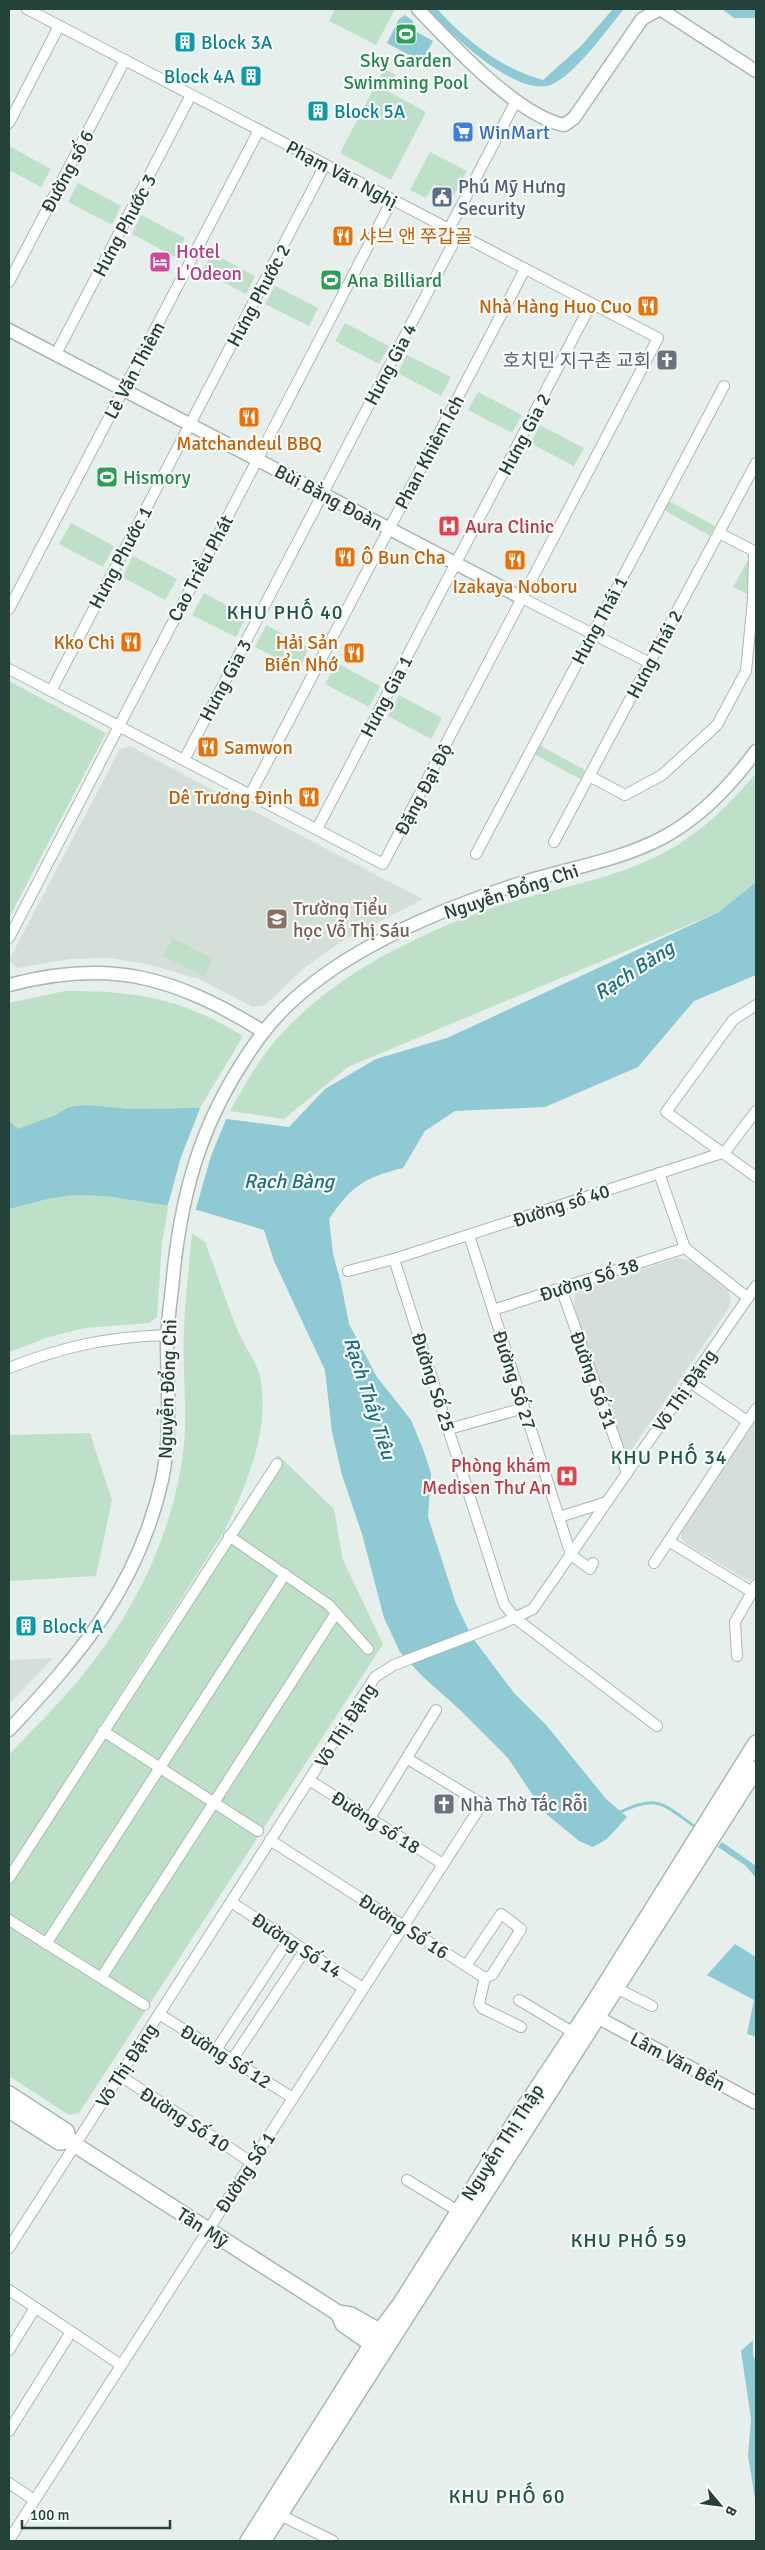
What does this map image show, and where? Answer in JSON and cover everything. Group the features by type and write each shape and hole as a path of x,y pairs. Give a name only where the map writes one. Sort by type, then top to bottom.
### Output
{"main road":[{"name":"Nguyễn Thị Thập","path":"263,2541 386,2334 594,2015 700,1846 756,1743"},
{"name":"Nguyễn Thị Thập","path":"714,1823 756,1769"},
{"name":"Nguyễn Thị Thập","path":"406,2306 458,2211 574,2033 618,1989 700,1846"},
{"name":"Tân Mỹ","path":"9,2094 66,2131 72,2143"},
{"name":"Tân Mỹ","path":"9,2110 59,2142 72,2143 338,2313 351,2315 386,2334"},
{"name":"Tân Mỹ","path":"338,2313 343,2324 378,2348"},
{"name":"Nguyễn Thị Thập","path":"248,2541 378,2348"}],"street":[{"name":"Phạm Văn Nghị","path":"27,9 658,338"},
{"path":"418,9 516,101 554,123 564,125 574,118 642,19 660,9 756,71"},
{"path":"9,122 59,26"},
{"name":"Đường số 6","path":"9,282 125,60"},
{"name":"Hưng Phước 3","path":"56,354 191,95"},
{"path":"449,229 516,101"},
{"name":"Lê Văn Thiêm","path":"9,609 259,130"},
{"name":"Hưng Phước 2","path":"190,424 325,165"},
{"name":"Cao Triều Phát","path":"9,938 392,200"},
{"name":"Hưng Gia 4","path":"322,494 458,234"},
{"name":"Phan Khiêm Ích","path":"250,794 525,269"},
{"name":"Hưng Gia 2","path":"456,564 591,304"},
{"name":"Bùi Bằng Đoàn","path":"9,330 591,634 650,662"},
{"name":"Đặng Đại Độ","path":"9,669 383,864 658,338"},
{"name":"Hưng Thái 1","path":"476,854 724,386"},
{"name":"Hưng Phước 1","path":"51,691 190,424"},
{"name":"Hưng Thái 2","path":"554,842 756,463"},
{"name":"Hưng Gia 3","path":"184,760 322,494"},
{"path":"589,776 625,795 662,775 716,725 746,671 753,600 754,551 719,533"},
{"name":"Hưng Gia 1","path":"317,829 456,564"},
{"name":"Nguyễn Đổng Chi","path":"9,1730 61,1674 96,1630 131,1567 156,1500 162,1476 169,1407 167,1335 181,1213 196,1154 211,1116 238,1069 264,1032 303,993 331,971 408,928 515,886 634,850 662,838 685,824 708,806 756,751"},
{"path":"9,985 64,973 118,973 176,986 231,1012 264,1032"},
{"path":"756,1005 733,1020 666,1112 725,1152 756,1177"},
{"path":"725,1152 756,1110"},
{"name":"Đường số 40","path":"348,1271 394,1259 725,1152"},
{"path":"659,1173 684,1248 748,1298"},
{"name":"Đường Số 27","path":"469,1235 571,1555"},
{"name":"Đường Số 38","path":"493,1310 684,1248"},
{"name":"Đường Số 25","path":"394,1259 504,1604 515,1618 657,1726"},
{"name":"Võ Thị Đặng","path":"9,2248 72,2143 119,2076 375,1677 394,1665 501,1624 533,1609 756,1286"},
{"name":"Đường Số 31","path":"561,1288 627,1473"},
{"path":"9,1368 89,1342 113,1338 167,1335"},
{"path":"690,1382 748,1421"},
{"path":"449,1429 524,1408"},
{"path":"654,1563 670,1542 756,1409"},
{"path":"9,1878 276,1464"},
{"path":"559,1517 607,1502"},
{"path":"229,1536 329,1605 368,1649"},
{"path":"670,1542 754,1588 735,1622 737,1656"},
{"path":"571,1555 590,1569 593,1563"},
{"path":"46,1944 285,1574"},
{"path":"101,1978 336,1613"},
{"path":"370,1818 408,1759 436,1710"},
{"path":"103,1731 258,1831"},
{"name":"Đường Số 1","path":"9,2540 482,1804 408,1759"},
{"name":"Đường số 18","path":"309,1780 443,1864"},
{"name":"Đường Số 16","path":"270,1840 485,1978"},
{"name":"Đường Số 14","path":"231,1902 363,1988"},
{"path":"466,1966 501,1914 521,1929 492,1975 485,1978 479,2003 482,2008 521,2027"},
{"path":"9,1920 144,2006"},
{"path":"216,2050 289,1939"},
{"path":"232,2060 305,1950"},
{"path":"618,1989 652,2006"},
{"path":"519,2000 574,2033"},
{"name":"Đường Số 12","path":"159,2014 293,2098"},
{"name":"Lâm Văn Bền","path":"594,2015 756,2103"},
{"name":"Đường Số 10","path":"119,2076 251,2162"},
{"path":"407,2180 458,2211"},
{"path":"9,2290 121,2365"},
{"path":"9,2350 35,2308"},
{"path":"9,2431 71,2332"},
{"path":"9,2483 34,2500"},
{"path":"280,2515 333,2541"}],"shaded area":[{"path":"130,746 423,899 344,940 304,968 265,1005 253,1007 199,979 147,964 109,958 70,959 17,968 9,960 120,749"},
{"path":"677,1258 690,1260 728,1290 731,1301 728,1309 632,1449 628,1452 623,1451 574,1308 575,1294 579,1290"},
{"path":"756,1418 756,1578 749,1581 685,1543 681,1537 682,1530"},
{"path":"53,1658 9,1704 9,1660"}],"green space":[{"path":"335,9 395,9 376,45 329,21"},
{"path":"384,69 396,75 387,91 426,112 391,180 340,153"},
{"path":"9,146 51,169 41,187 9,170"},
{"path":"430,152 467,171 454,195 434,184 426,198 410,190"},
{"path":"78,183 121,206 112,225 68,202"},
{"path":"141,215 185,238 175,257 132,234"},
{"path":"212,253 255,276 246,294 202,271"},
{"path":"275,286 318,308 309,326 265,304"},
{"path":"345,323 389,346 379,364 335,341"},
{"path":"407,355 451,377 441,396 398,373"},
{"path":"478,392 522,415 512,433 468,410"},
{"path":"540,425 584,448 574,466 530,443"},
{"path":"669,501 715,526 710,536 664,510"},
{"path":"71,523 114,546 103,567 59,544"},
{"path":"133,556 177,579 165,600 122,577"},
{"path":"749,558 747,594 733,587"},
{"path":"204,593 247,616 236,637 192,615"},
{"path":"266,625 309,648 299,669 255,647"},
{"path":"337,663 380,686 369,707 325,684"},
{"path":"9,681 106,733 9,918"},
{"path":"399,695 442,718 431,739 388,716"},
{"path":"539,745 585,770 580,779 534,754"},
{"path":"756,773 756,882 719,912 348,1067 284,1119 230,1111 268,1049 296,1019 343,981 395,950 450,924 501,905 597,879 643,863 665,852 691,836 715,817"},
{"path":"173,938 213,959 204,977 163,956"},
{"path":"65,991 115,993 158,999 199,1013 243,1036 200,1108 9,1156 9,1003"},
{"path":"172,1186 162,1242 157,1317 149,1323 85,1328 49,1337 9,1352 9,1194"},
{"path":"192,1233 205,1242 238,1331 260,1376 263,1396 262,1416 260,1436 255,1455 249,1475 225,1530 28,1839 278,1455 334,1509 343,1560 383,1644 79,2113 69,2115 9,2076 9,1755 76,1683 114,1633 145,1579 168,1521 176,1491 184,1444 184,1331"},
{"path":"90,1433 112,1500 96,1576 9,1581 9,1435"}],"water":[{"path":"428,9 437,9 460,32 499,61 513,69 543,80 581,46 613,9 624,9 580,63 570,72 550,85 536,86 520,82 502,73 467,47"},
{"path":"722,9 756,9 756,18 734,18"},
{"name":"Sky Garden Swimming Pool","path":"405,15 413,21 413,26 410,28 433,41 422,62 387,43 399,19"},
{"name":"Rạch Bàng","path":"756,882 756,975 694,1001 638,1067 545,1107 455,1111 425,1131 403,1168 378,1176 360,1185 352,1191 329,1219 333,1254 349,1324 377,1377 411,1420 423,1449 431,1473 428,1517 456,1604 472,1637 514,1693 547,1726 606,1799 627,1817 607,1839 593,1847 579,1841 544,1812 508,1758 459,1709 422,1676 400,1652 384,1618 362,1534 342,1475 332,1432 325,1370 274,1261 264,1230 197,1210 106,1196 73,1195 47,1199 9,1209 9,1121 18,1129 56,1115 69,1107 86,1105 131,1109 200,1108 227,1119 289,1127 325,1089 376,1059 447,1038 719,912"},
{"path":"722,1842 756,1866 756,1878 746,1866 718,1847"},
{"path":"735,1944 756,1957 756,2037 747,2034 754,2000 707,1975"},
{"path":"753,2340 753,2356 756,2360 756,2505 748,2456 751,2419 741,2351"}],"pier":[{"path":"201,1106 227,1117 211,1156 195,1212 167,1208 181,1157"}],"waterway":[{"path":"618,1813 643,1804 660,1804 697,1828"}],"place":[{"name":"Sky Garden Swimming Pool","path":"406,34"},
{"name":"Block 3A","path":"185,42"},
{"name":"Block 4A","path":"251,76"},
{"name":"Block 5A","path":"318,111"},
{"name":"WinMart","path":"463,132"},
{"name":"Phú Mỹ Hưng Security","path":"442,197"},
{"name":"샤브 앤 쭈갑골","path":"343,236"},
{"name":"Hotel L'Odeon","path":"160,262"},
{"name":"Ana Billiard","path":"331,280"},
{"name":"Nhà Hàng Huo Cuo","path":"648,306"},
{"name":"호치민 지구촌 교회","path":"667,360"},
{"name":"Matchandeul BBQ","path":"249,417"},
{"name":"Hismory","path":"107,477"},
{"name":"Aura Clinic","path":"449,526"},
{"name":"Ô Bun Cha","path":"345,557"},
{"name":"Izakaya Noboru","path":"515,560"},
{"name":"Kko Chi","path":"131,642"},
{"name":"Hải Sản Biển Nhớ","path":"354,653"},
{"name":"Samwon","path":"208,747"},
{"name":"Dê Trương Định","path":"309,797"},
{"name":"Trường Tiểu học Vỗ Thị Sáu","path":"277,919"},
{"name":"Phòng khám Medisen Thư An","path":"567,1476"},
{"name":"Block A","path":"26,1626"},
{"name":"Nhà Thờ Tắc Rỗi","path":"444,1804"}],"district":[{"name":"KHU PHỐ 40","path":"285,612"},
{"name":"KHU PHỐ 34","path":"669,1457"},
{"name":"KHU PHỐ 59","path":"629,2240"},
{"name":"KHU PHỐ 60","path":"507,2496"}],"water label":[{"name":"Rạch Thầy Tiêu","path":"370,1398"}]}
